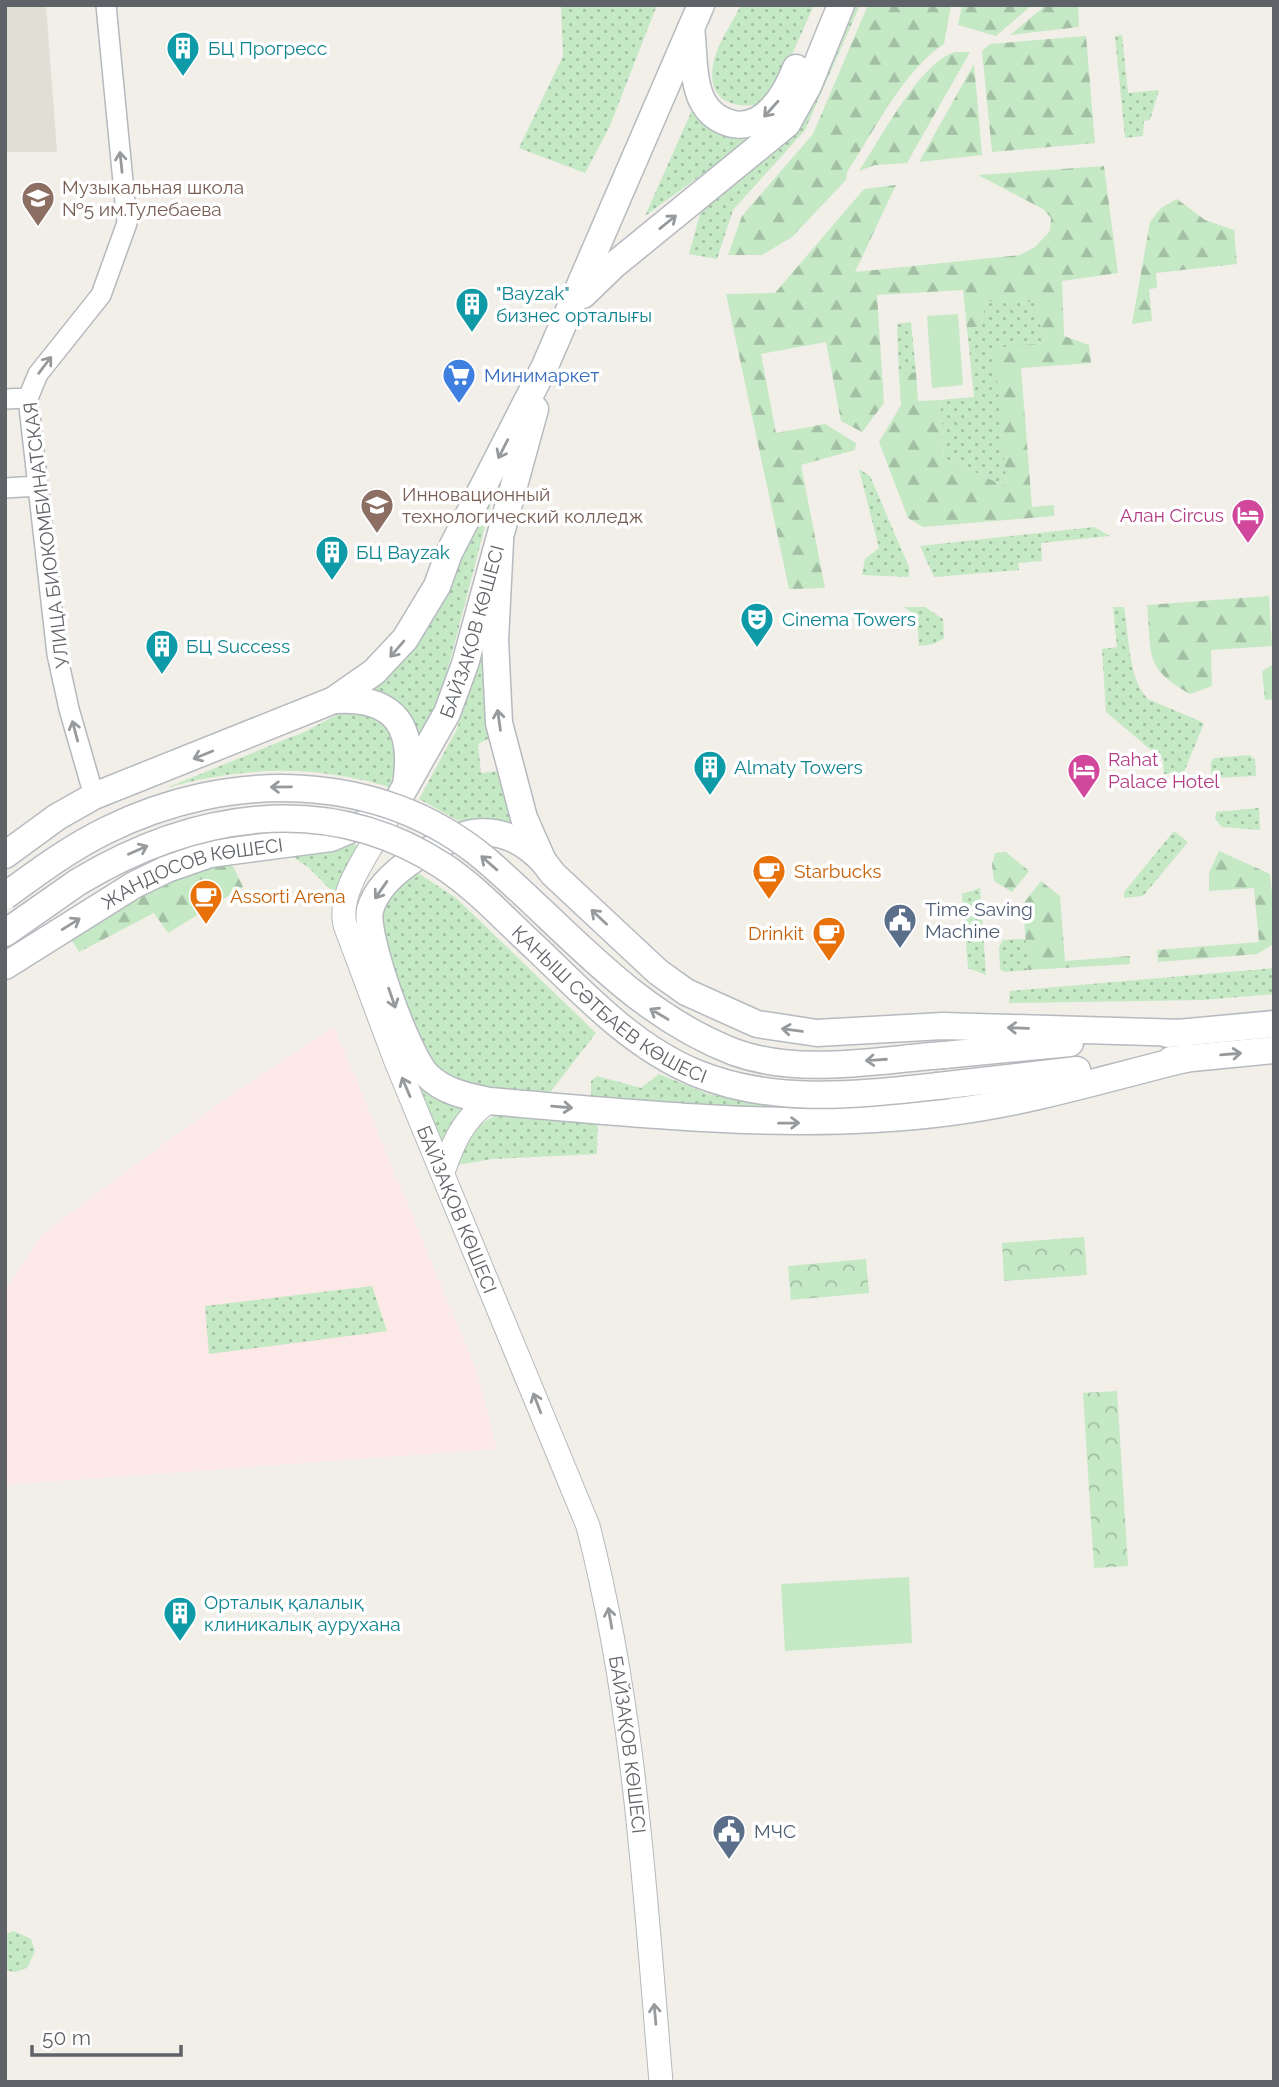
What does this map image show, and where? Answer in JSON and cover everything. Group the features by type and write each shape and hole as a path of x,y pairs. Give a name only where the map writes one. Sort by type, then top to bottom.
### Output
{"main road":[{"path":"696,16 697,82 704,103 719,121 742,125 762,118 787,91 823,5"},
{"path":"574,303 614,265 787,124 808,86 841,5"},
{"name":"БАЙЗАҚОВ КӨШЕСІ","path":"334,700 357,685 390,657 421,615 574,303 696,16"},
{"name":"БАЙЗАҚОВ КӨШЕСІ","path":"398,801 447,713 499,541 545,366"},
{"path":"499,541 495,640 499,723 524,818 543,861"},
{"path":"5,855 57,817 94,796 334,700 353,699 382,704 400,721 408,761 398,801"},
{"name":"ҚАНЫШ СӘТБАЕВ КӨШЕСІ","path":"5,896 57,858 108,829 186,800 229,790 267,787 334,791 403,809 459,838 639,1001 706,1040 748,1056 813,1065 944,1055 1187,1045 1274,1050"},
{"name":"ЖАНДОСОВ КӨШЕСІ","path":"5,966 134,885 167,869 210,854 331,838 398,801"},
{"name":"ҚАНЫШ СӘТБАЕВ КӨШЕСІ","path":"5,933 99,869 161,840 248,818 303,818 393,840 443,866 473,890 612,1020 659,1055 722,1083 786,1095 816,1096 947,1085 1187,1045 1274,1024"},
{"path":"478,831 509,836 528,845 553,874 658,972 686,992 757,1024 817,1033 943,1026 1187,1045 952,1112 883,1118 785,1123 715,1121 489,1101 458,1095 438,1085 416,1063 369,934 371,908 381,890 401,867 440,842 478,831"}],"street":[{"name":"УЛИЦА БИОКОМБИНАТСКАЯ","path":"94,796 69,709 57,654 28,398 38,374 102,295 127,223 106,5"},
{"path":"5,399 28,398"},
{"path":"5,488 38,485"},
{"name":"БАЙЗАҚОВ КӨШЕСІ","path":"398,801 348,893 343,917 395,1059 588,1526 608,1606 637,1800 661,2082"},
{"path":"443,1172 454,1141 465,1123 489,1101"}],"shaded area":[{"path":"5,5 46,5 57,152 5,152"},
{"path":"334,1026 477,1372 497,1449 5,1485 5,1290 41,1235 230,1095"}],"green space":[{"path":"561,5 657,5 609,128 585,173 519,148 563,56"},
{"path":"741,5 814,5 781,79 766,103 744,105 726,101 719,96 712,78 713,65 721,42"},
{"path":"852,5 860,5 805,130 733,210 717,259 689,254 700,214 794,125"},
{"path":"868,5 951,5 944,44 916,69 903,85 847,172 846,180 792,237 762,255 728,255 742,216 813,134"},
{"path":"962,5 1032,5 996,36 958,25"},
{"path":"1046,5 1078,5 1079,27 1010,35"},
{"path":"1122,35 1128,93 1159,90 1150,120 1144,121 1143,136 1125,138 1115,36"},
{"path":"1086,36 1095,143 992,152 982,51 990,44"},
{"path":"955,52 970,52 907,163 875,165 859,171 915,86 928,70"},
{"path":"974,64 982,155 919,162"},
{"path":"693,108 729,136 752,138 645,216"},
{"path":"1104,166 1118,273 1062,281 1064,336 1089,345 1091,363 1021,368 1032,507 1054,505 1054,516 923,527 908,518 879,442 901,405 899,375 916,372 918,401 940,400 944,458 1007,487 994,348 1044,343 1036,302 986,301 981,327 967,328 963,290 877,295 884,403 862,432 841,421 826,342 761,354 776,433 825,424 856,443 855,450 801,465 825,588 789,589 726,294 775,293 864,189 896,185 855,272 1020,255 1035,247 1050,231 1051,218 1043,209 978,175"},
{"path":"1177,199 1205,220 1234,230 1237,264 1156,273 1157,288 1149,289 1152,321 1132,324 1150,222 1161,208"},
{"path":"986,301 1036,301 1044,343 995,349 1007,487 944,458 940,400 974,397 967,328 981,327"},
{"path":"958,314 963,385 932,388 927,316"},
{"path":"911,322 916,372 899,375 897,324"},
{"path":"859,469 870,476 909,567 909,577 862,575 865,559 879,548"},
{"path":"497,480 445,680 421,742 402,708 388,697 368,690"},
{"path":"1094,527 1110,536 1041,543 1042,561 1018,563 1019,570 934,577 920,546"},
{"path":"1269,596 1272,646 1211,650 1212,686 1190,694 1164,676 1157,667 1150,648 1147,605"},
{"path":"904,607 925,607 943,619 944,638 934,644 919,646 917,616"},
{"path":"1113,607 1124,607 1133,668 1141,690 1148,699 1204,723 1184,772 1164,774 1163,760 1106,712 1102,649 1117,647"},
{"path":"489,625 492,737 478,744 481,773 498,771 520,827 482,818 459,821 419,799 457,729"},
{"path":"1274,664 1274,699 1265,700 1262,671"},
{"path":"354,706 397,728 395,789 337,775 280,771 224,775 166,788 304,732"},
{"path":"1249,755 1255,759 1256,776 1211,778 1211,762 1214,758"},
{"path":"1259,808 1260,830 1222,827 1215,819 1216,812"},
{"path":"1174,831 1188,842 1143,896 1124,898 1124,892"},
{"path":"348,843 359,846 336,895 308,867 290,855"},
{"path":"1219,851 1270,874 1274,914 1272,945 1257,954 1158,962 1157,950 1259,942 1254,888 1209,891 1209,873"},
{"path":"1006,852 1029,871 1012,892 994,881 992,864 995,853"},
{"path":"221,860 231,862 243,887 168,933 154,913 79,952 68,934 108,910"},
{"path":"415,871 456,898 596,1033 548,1095 497,1091 466,1084 452,1077 426,1054 394,982 381,924 389,898"},
{"path":"1041,881 1060,896 1065,961 1130,956 1130,964 1028,970 1023,904"},
{"path":"980,888 986,975 968,968 962,894"},
{"path":"356,919 360,920 422,1084 465,1106 441,1153 354,932"},
{"path":"1026,939 1028,970 1005,972 1000,969 999,947 1003,940"},
{"path":"1274,968 1274,994 1202,1000 1009,1003 1010,991"},
{"path":"659,1074 708,1094 778,1107 752,1111 591,1099 591,1081 597,1076 641,1088"},
{"path":"509,1110 598,1117 597,1154 492,1159 457,1165 475,1130 489,1119"},
{"path":"1084,1237 1087,1275 1004,1281 1002,1243"},
{"path":"866,1259 869,1293 791,1300 788,1266"},
{"path":"372,1286 387,1331 209,1354 205,1306"},
{"path":"1117,1391 1128,1566 1094,1568 1083,1393"},
{"path":"909,1577 912,1643 785,1651 781,1584"},
{"path":"14,1931 31,1939 35,1951 27,1968 15,1972 5,1970 5,1934"}],"place":[{"name":"БЦ Прогресс","path":"183,78"},
{"name":"Музыкальная школа №5 им.Тулебаева","path":"38,228"},
{"name":"\"Bayzak\" бизнес орталығы","path":"472,334"},
{"name":"Минимаркет","path":"459,405"},
{"name":"Инновационный технологический колледж","path":"377,535"},
{"name":"Алан Circus","path":"1248,545"},
{"name":"БЦ Bayzak","path":"332,582"},
{"name":"Cinema Towers","path":"757,649"},
{"name":"БЦ Success","path":"162,676"},
{"name":"Almaty Towers","path":"710,797"},
{"name":"Rahat Palace Hotel","path":"1084,800"},
{"name":"Starbucks","path":"769,901"},
{"name":"Assorti Arena","path":"206,926"},
{"name":"Time Saving Machine","path":"900,950"},
{"name":"Drinkit","path":"829,963"},
{"name":"Орталық қалалық клиникалық аурухана","path":"180,1643"},
{"name":"МЧС","path":"729,1861"}]}
